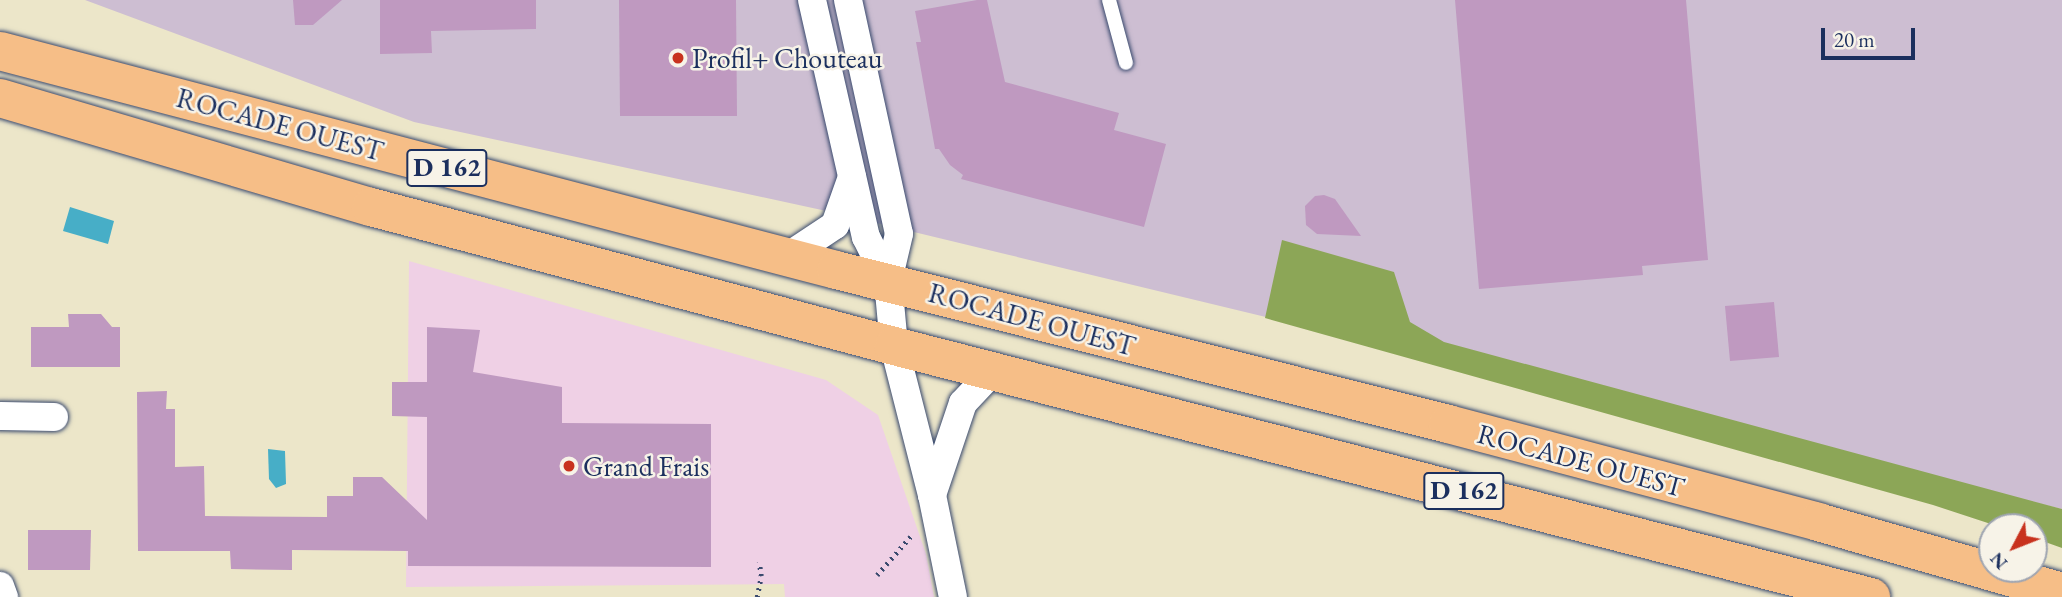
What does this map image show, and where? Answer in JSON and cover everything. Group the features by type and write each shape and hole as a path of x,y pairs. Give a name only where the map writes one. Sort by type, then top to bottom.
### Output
{"main road":[{"name":"ROCADE OUEST","path":"3,51 787,257 1765,508 2062,592"},
{"name":"ROCADE OUEST","path":"0,98 371,207 894,346 1871,597"}],"street":[{"path":"812,0 866,237 888,281"},
{"path":"848,0 900,234 888,281 894,346 932,495 953,597"},
{"path":"787,257 835,225 852,177"},
{"path":"932,495 962,403 993,371"},
{"path":"0,416 54,417"},
{"path":"0,586 4,597"}],"lane":[{"path":"1109,0 1126,63"}],"path":[{"path":"877,575 905,543"},
{"path":"757,597 761,576 759,562"}],"shaded area":[{"path":"85,0 2062,0 2062,509 831,212 414,122"},
{"path":"409,261 826,380 878,415 926,554 934,597 785,597 784,584 406,587"}],"green space":[{"path":"1282,240 1394,272 1410,322 1444,342 2062,509 2062,548 2048,543 2048,513 1978,513 1978,520 1265,318"}],"water":[{"path":"70,207 114,221 108,244 63,231"},
{"path":"268,449 285,451 286,484 276,488 269,479"}],"building":[{"path":"293,0 342,0 313,25 295,25"},
{"path":"380,0 536,0 536,29 431,31 432,53 380,54"},
{"name":"Profil+ Chouteau","path":"619,0 736,0 737,116 620,116"},
{"path":"987,0 1005,82 1119,113 1114,130 1166,144 1144,227 961,179 963,175 950,165 939,149 935,149 916,42 921,42 915,11"},
{"path":"1455,0 1686,0 1708,260 1642,266 1643,275 1479,289"},
{"path":"1324,195 1335,199 1361,236 1317,234 1306,225 1305,206 1315,196"},
{"path":"1774,302 1779,357 1730,361 1725,306"},
{"path":"68,314 101,314 112,327 120,327 120,367 31,367 31,327 69,327"},
{"name":"Grand Frais","path":"427,327 480,330 473,372 562,387 562,423 711,424 711,567 408,566 408,551 292,550 292,570 231,569 230,551 138,551 137,392 167,391 166,409 175,409 175,467 204,466 205,516 327,517 327,496 353,496 353,477 382,477 427,520 427,417 392,416 392,382 427,382"},
{"path":"28,530 91,530 90,570 28,570"}],"place":[{"name":"Profil+ Chouteau","path":"678,58"},
{"name":"Grand Frais","path":"569,466"}]}
